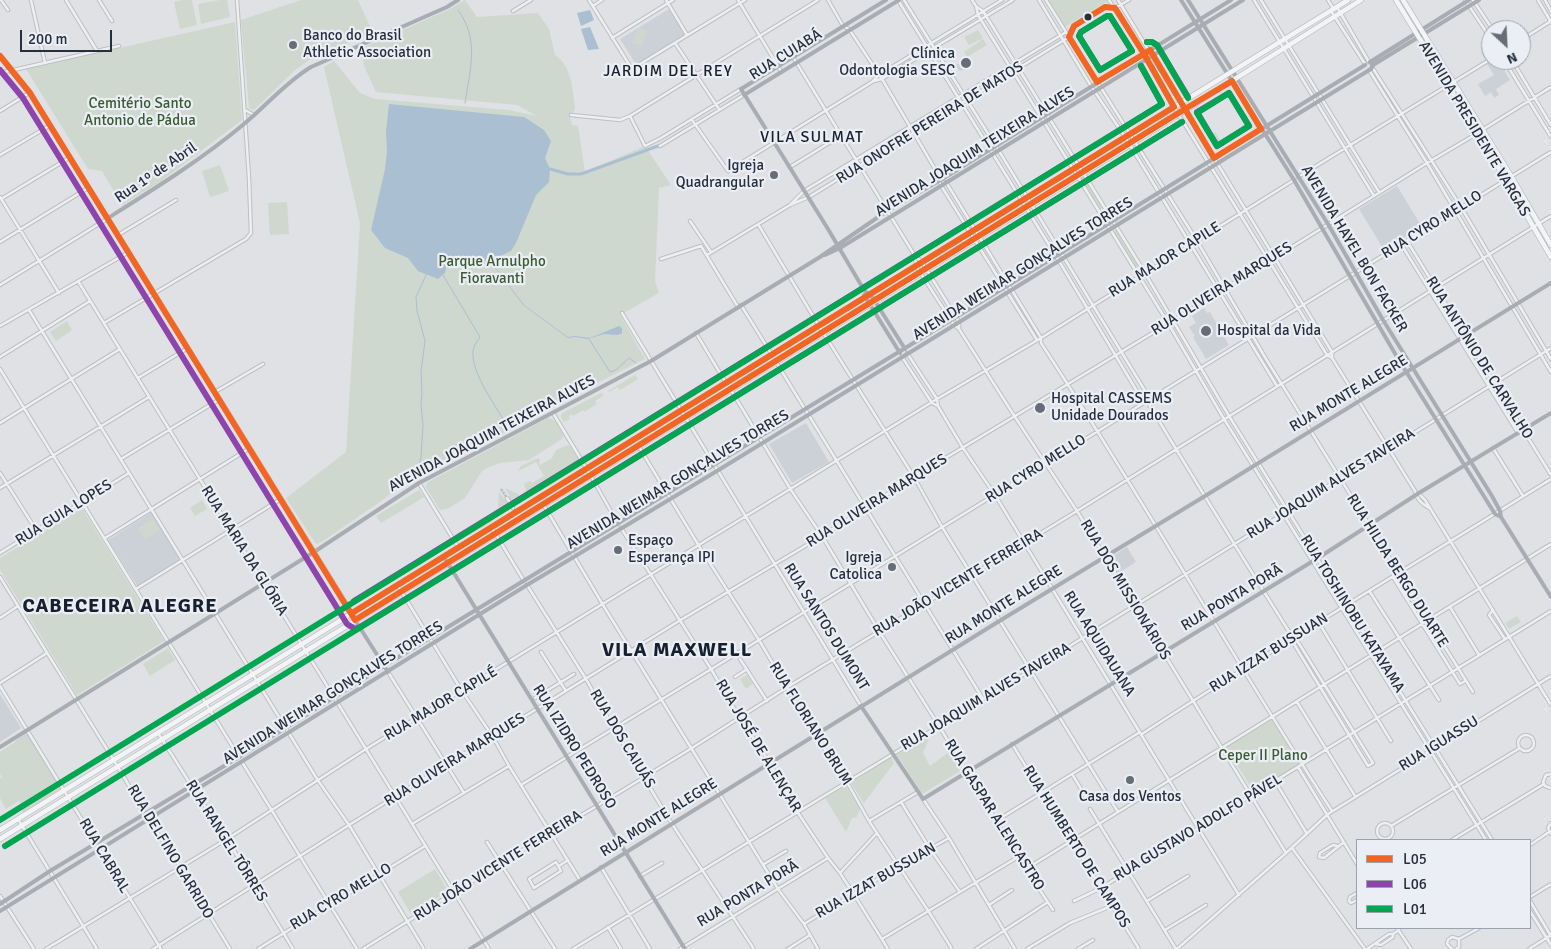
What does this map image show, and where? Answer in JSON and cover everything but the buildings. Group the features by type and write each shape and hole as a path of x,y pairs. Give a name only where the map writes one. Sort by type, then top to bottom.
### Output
{"main road":[{"name":"Rua 1º de Abril","path":"108,218 164,184 245,123 292,80 311,66 447,7 458,0"},
{"name":"RUA CUIABÁ","path":"741,89 886,0"},
{"name":"RUA CUIABÁ","path":"744,95 899,0"},
{"path":"1181,0 1294,180 1407,372 1495,514 1501,517"},
{"name":"AVENIDA HAYEL BON FACKER","path":"1188,0 1328,224 1383,320 1500,511"},
{"name":"AVENIDA JOAQUIM TEIXEIRA ALVES","path":"0,747 314,552 419,483 651,361 788,276 820,257 840,248 941,186 945,180 991,149 1231,0"},
{"name":"AVENIDA JOAQUIM TEIXEIRA ALVES","path":"820,257 837,243 888,211 938,182 994,154 1243,0"},
{"path":"0,830 1348,0"},
{"path":"0,839 1130,145 1361,0"},
{"name":"AVENIDA PRESIDENTE VARGAS","path":"1396,0 1405,9 1480,132 1551,258"},
{"name":"AVENIDA PRESIDENTE VARGAS","path":"1403,0 1405,9"},
{"name":"AVENIDA WEIMAR GONÇALVES TORRES","path":"1420,34 1467,1"},
{"name":"AVENIDA WEIMAR GONÇALVES TORRES","path":"2,903 50,871 239,757 384,666 480,615 856,386 959,322 1005,290 1009,285 1106,224 1318,93 1476,1"},
{"path":"0,56 30,92 388,672"},
{"name":"AVENIDA WEIMAR GONÇALVES TORRES","path":"0,911 388,672 476,610 666,492 956,317 1005,290 1012,289 1064,258 1322,98 1369,65"},
{"name":"RUA AQUIDAUANA","path":"741,89 837,243 864,290 865,297 902,357"},
{"name":"AVENIDA PRESIDENTE VARGAS","path":"1480,132 1511,176 1551,245"},
{"path":"1541,240 1546,237"},
{"name":"RUA MONTE ALEGRE","path":"470,949 861,706 1052,590 1104,556 1551,283"},
{"name":"RUA AQUIDAUANA","path":"864,290 875,301 908,353"},
{"path":"884,328 890,325"},
{"path":"772,355 776,362"},
{"path":"726,382 730,389"},
{"name":"RUA PONTA PORÃ","path":"923,800 1369,527 1416,493 1551,413"},
{"path":"540,498 543,504"},
{"path":"1500,511 1501,517 1551,597"},
{"name":"RUA IZIDRO PEDROSO","path":"444,557 626,851 683,948"},
{"name":"RUA SANTOS DUMONT","path":"861,706 923,800"}],"street":[{"path":"2,0 8,10"},
{"path":"66,0 97,51"},
{"path":"99,0 112,20"},
{"path":"104,323 246,240 251,233 237,0"},
{"path":"513,11 531,0"},
{"path":"589,0 632,69 745,0"},
{"path":"593,6 602,0"},
{"path":"612,38 673,0"},
{"path":"571,115 620,120 630,116 818,0"},
{"path":"828,0 843,26 849,30 879,75 938,174 945,180 1012,289 1041,338 1042,343 1098,430 1155,526 1332,811"},
{"path":"899,0 994,154 1061,253 1147,394 1147,401 1176,449 1373,763 1368,766 1349,736 1294,644 1294,638"},
{"path":"904,0 999,151 1087,309 1141,398 1147,401"},
{"name":"RUA TOSHINOBU KATAYAMA","path":"972,0 987,16 1112,221 1146,273 1229,416 1491,839"},
{"path":"692,120 728,171 1002,0"},
{"path":"872,82 882,80 1013,0"},
{"path":"1039,0 1277,386"},
{"name":"RUA HILDA BERGO DUARTE","path":"1046,0 1100,88 1136,141 1398,575 1473,692"},
{"path":"1332,358 1332,352 1184,110 1150,50 1118,0 1111,2 1327,355 1332,358 1422,503 1428,508 1450,542 1551,704"},
{"path":"1115,8 1129,0"},
{"path":"1254,0 1374,196"},
{"path":"1261,0 1379,192"},
{"path":"1328,0 1334,9 1340,13 1397,116 1551,372"},
{"path":"1531,34 1551,22 1538,0"},
{"path":"1545,0 1551,11"},
{"path":"1467,1 1481,23"},
{"path":"1476,1 1487,20"},
{"path":"33,2 44,63"},
{"path":"667,2 687,36"},
{"path":"739,2 781,72"},
{"name":"RUA TOSHINOBU KATAYAMA","path":"976,6 981,20 1109,229 1140,276 1224,419 1485,839"},
{"path":"1334,9 1335,16 1432,160 1551,359"},
{"name":"RUA ONOFRE PEREIRA DE MATOS","path":"790,205 804,191 1066,32"},
{"name":"RUA ONOFRE PEREIRA DE MATOS","path":"707,255 790,205 809,198 1069,37"},
{"path":"676,43 719,110"},
{"path":"0,73 119,46"},
{"name":"RUA DOS MISSIONÁRIOS","path":"793,57 915,256 922,262 956,317 960,328 1014,417 1077,511 1286,853"},
{"name":"RUA MAJOR CAPILE","path":"838,460 1041,338 1191,245 1245,209 1481,65"},
{"path":"1510,70 1551,137"},
{"path":"1518,70 1551,125"},
{"path":"996,75 1000,80"},
{"name":"RUA OLIVEIRA MARQUES","path":"153,949 160,947 349,825 538,710 679,621 822,536 914,477 1174,320 1551,87"},
{"name":"RUA CUIABÁ","path":"630,116 645,146 692,120 741,89"},
{"path":"0,111 30,92"},
{"name":"RUA CUIABÁ","path":"660,146 744,95"},
{"path":"245,110 254,115"},
{"path":"0,156 50,125"},
{"path":"1188,129 1194,125"},
{"path":"790,167 842,135"},
{"path":"661,138 669,141"},
{"name":"RUA CYRO MELLO","path":"521,785 1551,152"},
{"path":"58,292 0,199 70,158"},
{"path":"938,174 938,182 1037,340 1042,343"},
{"path":"0,242 89,188"},
{"path":"118,235 176,200"},
{"name":"RUA JOÃO VICENTE FERREIRA","path":"363,949 550,833 598,806 924,603 1077,511 1551,216"},
{"name":"Rua 1º de Abril","path":"0,285 108,218"},
{"path":"690,221 712,252"},
{"path":"758,224 818,326 914,477 942,527 1118,812"},
{"name":"RUA ANTÔNIO DE CARVALHO","path":"1407,241 1551,475"},
{"name":"RUA ANTÔNIO DE CARVALHO","path":"1401,244 1518,433"},
{"path":"661,259 701,246 772,355"},
{"path":"0,326 129,252"},
{"name":"RUA DOS MISSIONÁRIOS","path":"915,256 916,266"},
{"path":"990,265 995,262"},
{"path":"916,266 954,325 960,328"},
{"name":"RUA MARIA DA GLÓRIA","path":"78,281 489,949"},
{"path":"0,357 90,301"},
{"path":"29,310 288,733 349,825 424,949"},
{"name":"RUA SANTOS DUMONT","path":"622,313 861,706"},
{"path":"696,333 726,382"},
{"path":"138,378 188,348"},
{"name":"RUA JOAQUIM ALVES TAVEIRA","path":"573,949 1235,545 1551,348"},
{"path":"0,423 120,349"},
{"name":"RUA AQUIDAUANA","path":"908,353 937,400 938,406 963,448 995,495 1238,895"},
{"name":"RUA AQUIDAUANA","path":"902,357 932,402 938,406"},
{"path":"776,362 838,460 983,699"},
{"path":"215,392 263,364"},
{"path":"0,369 357,949"},
{"name":"RUA GASPAR ALENCASTRO","path":"730,389 791,490 822,536 907,678 1053,910"},
{"path":"0,488 149,396"},
{"name":"RUA GUIA LOPES","path":"121,459 220,399"},
{"name":"RUA JOSÉ DE ALENÇAR","path":"553,413 621,528 711,669 738,718 770,763 798,812 840,873 888,949"},
{"name":"RUA FLORIANO BRUM","path":"639,447 759,640 815,736 847,782 869,821 930,912 952,949"},
{"path":"105,538 250,448"},
{"path":"1493,448 1523,496"},
{"name":"RUA MAJOR CAPILÉ","path":"46,949 180,868 317,779 838,460"},
{"path":"0,472 36,530"},
{"name":"RUA GUIA LOPES","path":"0,553 129,473"},
{"name":"RUA IZZAT BUSSUAN","path":"996,821 1394,578 1551,479"},
{"path":"419,483 459,548"},
{"path":"507,498 513,508"},
{"path":"136,589 281,499"},
{"path":"543,504 778,889 804,924 818,949"},
{"name":"RUA DOS CAIUÁS","path":"492,527 523,581 586,679 672,824 754,949"},
{"path":"1026,869 1551,544"},
{"name":"RUA DELFINO GARRIDO","path":"0,577 230,949"},
{"name":"RUA HILDA BERGO DUARTE","path":"1394,578 1460,684 1465,681"},
{"path":"398,586 580,880"},
{"path":"1370,592 1438,700"},
{"path":"0,618 18,606"},
{"path":"1450,606 1479,655"},
{"path":"1493,610 1489,615 1504,639"},
{"name":"RUA GUSTAVO ADOLFO PÁVEL","path":"1074,901 1101,888 1551,611"},
{"path":"1319,623 1391,741"},
{"path":"542,652 566,691"},
{"path":"0,685 47,653"},
{"path":"740,658 767,701"},
{"path":"735,677 747,670"},
{"path":"388,672 464,793"},
{"path":"535,698 574,674"},
{"name":"RUA IGUASSU","path":"1176,949 1332,811 1551,676"},
{"name":"RUA CABRAL","path":"0,685 160,947"},
{"path":"1297,702 1355,797"},
{"path":"1415,727 1420,724"},
{"name":"RUA RANGEL TÔRRES","path":"158,733 227,838 293,949"},
{"path":"1529,736 1533,739 1533,746 1529,750 1520,748 1519,741 1522,737 1529,736"},
{"name":"RUA HUMBERTO DE CAMPOS","path":"1012,744 1101,888 1114,905 1139,949"},
{"path":"1391,826 1520,748"},
{"path":"412,824 509,766"},
{"path":"1298,767 1356,862"},
{"path":"1072,774 1086,796"},
{"path":"1551,774 1544,777 1544,784 1547,788 1551,788"},
{"path":"1275,781 1307,834"},
{"path":"1454,839 1544,784"},
{"path":"869,821 918,792"},
{"name":"RUA SANTOS DUMONT","path":"923,800 1015,949"},
{"path":"901,802 930,849 961,893"},
{"path":"1090,809 1176,949"},
{"path":"18,819 97,949"},
{"path":"1384,823 1391,826 1393,831 1390,837 1383,839 1379,836 1377,831 1379,826 1384,823"},
{"path":"1531,843 1550,833 1548,828 1551,823"},
{"path":"840,873 877,833"},
{"name":"RUA IZZAT BUSSUAN","path":"804,924 948,838"},
{"path":"487,842 555,949"},
{"path":"1337,846 1333,845 1320,853 1318,857 1324,858 1344,842"},
{"name":"RUA CYRO MELLO","path":"258,949 425,846"},
{"path":"1292,848 1366,949 1389,934 1394,934 1398,929 1411,949"},
{"path":"764,864 786,851"},
{"path":"882,939 930,912 1018,857"},
{"name":"RUA PONTA PORÃ","path":"683,948 828,858"},
{"path":"559,866 568,860"},
{"path":"556,862 559,866 561,871 534,888 529,880 556,862"},
{"path":"640,876 662,863"},
{"path":"601,867 650,949"},
{"path":"1147,901 1188,876"},
{"path":"1531,896 1551,884"},
{"path":"989,905 1012,890"},
{"path":"1356,894 1348,900 1351,903 1356,900"},
{"path":"0,896 2,903 7,907 34,949"},
{"path":"976,949 1048,902"},
{"path":"1528,949 1551,936 1531,904"},
{"path":"1027,949 1070,923 1114,905"},
{"path":"1165,930 1206,905"},
{"path":"1531,913 1551,945"},
{"path":"608,927 621,949"},
{"path":"1452,949 1447,944 1448,940 1452,937 1459,939 1477,929"},
{"name":"RUA IZZAT BUSSUAN","path":"788,949 811,935"},
{"path":"1456,949 1460,944 1459,939"},
{"path":"1078,949 1093,940"}],"shaded area":[{"path":"669,9 686,35 637,66 620,39"},
{"name":"Clínica Odontologia SESC","path":"969,60 973,66 960,71 955,65"},
{"path":"1491,70 1504,70 1510,80 1496,89 1499,95 1494,98 1491,92 1485,96 1478,84 1494,75"},
{"path":"1397,186 1422,227 1384,250 1359,209"},
{"name":"Hospital da Vida","path":"1204,308 1207,313 1210,312 1229,345 1206,359 1189,327 1196,323 1192,316"},
{"path":"806,423 829,462 792,483 769,444"},
{"path":"152,512 180,559 138,587 108,540"},
{"path":"1127,547 1136,562 1117,574 1107,559"},
{"path":"0,694 21,728 0,742"},
{"path":"28,732 62,787 24,813 22,810 56,788 15,741"}],"green space":[{"path":"192,0 197,25 180,29 174,2"},
{"path":"227,0 230,17 201,24 198,4"},
{"name":"Banco do Brasil Athletic Association","path":"301,0 358,0 373,33 312,58 294,71 254,110 249,108 241,20"},
{"name":"Parque Arnulpho Fioravanti","path":"465,0 477,17 538,13 549,29 555,55 565,66 571,79 575,109 570,117 572,125 578,126 585,172 645,146 671,185 659,188 655,281 659,293 620,315 645,359 549,407 525,423 414,476 384,499 316,544 286,498 346,452 360,223 324,67 334,61 360,93 375,99 508,110 537,116 517,105 376,92 364,66 362,48 450,9"},
{"path":"1048,0 1107,0 1108,1 1065,27"},
{"name":"Cemitério Santo Antonio de Pádua","path":"235,22 242,120 160,182 122,205 102,171 88,169 26,69"},
{"path":"638,28 647,31 642,46 632,43"},
{"path":"978,30 983,38 969,45 964,37"},
{"path":"983,39 987,45 967,57 964,52"},
{"path":"1215,132 1222,143 1215,147 1208,136"},
{"path":"220,165 229,191 210,197 202,171"},
{"path":"1083,175 1102,208 1100,210 1080,177"},
{"path":"287,202 289,234 270,235 268,203"},
{"path":"1116,230 1139,265 1136,268 1114,232"},
{"path":"67,321 72,330 56,341 50,332"},
{"path":"635,375 638,379 620,390 618,387 608,391"},
{"path":"601,393 604,395 595,401 597,404 584,412 583,410 573,416 572,414 569,416 570,419 564,422 561,417 562,413"},
{"path":"548,418 554,420 558,425 564,435 562,439 529,460 500,463 482,471 465,498 447,509 440,510 426,487 428,482"},
{"path":"568,445 582,466 536,494 526,491 524,484 530,481 532,483 544,476 536,462 518,471 521,466 538,458 540,465 552,458 556,450"},
{"path":"505,488 518,494 523,501 516,505 512,504"},
{"path":"419,490 428,502 424,497 381,523 376,516"},
{"path":"499,492 510,506 502,514 498,506"},
{"path":"202,500 207,509 195,516 190,508"},
{"path":"82,508 164,641 77,695 0,570 0,558"},
{"path":"490,514 492,522 460,540 456,534"},
{"path":"153,519 160,530 145,539 138,528"},
{"path":"1517,616 1521,622 1509,629 1505,623"},
{"path":"168,648 175,660 150,676 143,664"},
{"path":"747,675 753,684 746,689 740,679"},
{"name":"Ceper II Plano","path":"1273,719 1300,764 1254,792 1226,747"},
{"path":"931,734 923,753 930,766 949,752 960,771 922,794 897,755"},
{"path":"26,735 60,789 25,811 19,801 6,809 0,798 0,778 2,777 0,774 0,752"},
{"path":"891,757 894,763 864,803 851,783"},
{"path":"846,786 860,809 857,817 852,818 846,832 825,798"},
{"path":"435,869 448,891 411,914 398,892"}],"water":[{"path":"590,10 594,20 581,26 577,13"},
{"path":"590,27 599,49 588,50 581,29"},
{"path":"389,104 524,117 544,130 551,141 545,158 550,169 549,182 536,195 511,251 490,261 524,305 568,337 590,338 619,326 622,328 622,333 618,335 604,334 588,339 568,338 523,305 495,268 487,261 480,268 477,268 466,257 458,257 448,261 445,273 438,279 418,271 408,258 385,248 371,230 385,169"}],"waterway":[{"path":"458,10 469,32 472,55 465,103"},
{"path":"550,169 568,174 581,174 658,146"},
{"path":"417,472 421,457 423,425 421,372 425,341 417,311 416,297 426,275"},
{"path":"443,275 480,337 474,347 474,365 483,386 505,422"},
{"path":"589,339 610,372 616,370 629,358 636,363"}],"tunnel":[{"path":"501,489 507,498"}],"transit line":[{"name":"L05","path":"1105,7 1115,8 1144,54 1097,82 1069,37 1074,26 1105,7"},
{"name":"L06","path":"1107,16 1110,16 1132,51 1100,70 1079,36 1081,32 1107,16"},
{"name":"L01","path":"1107,16 1110,16 1132,51 1100,70 1079,36 1081,32 1107,16"},
{"name":"L06","path":"1147,42 1157,45 1188,97"},
{"name":"L01","path":"1147,42 1157,45 1188,98"},
{"name":"L05","path":"1144,54 1150,50 1185,109"},
{"name":"L05","path":"352,613 1174,107 1144,54"},
{"name":"L05","path":"0,56 30,93 355,620 1185,109"},
{"name":"L06","path":"354,601 1162,104 1141,66"},
{"name":"L01","path":"0,820 1162,104 1141,66"},
{"name":"L06","path":"0,70 23,98 347,624 355,629 1182,122"},
{"name":"L05","path":"1232,81 1261,129 1214,158 1185,109 1232,81"},
{"name":"L06","path":"1229,93 1249,126 1217,146 1197,112 1229,93"},
{"name":"L01","path":"1229,93 1249,126 1217,146 1197,113 1229,93"},
{"name":"L01","path":"5,846 1182,122"}],"place":[{"name":"Banco do Brasil Athletic Association","path":"293,45"},
{"name":"Clínica Odontologia SESC","path":"966,63"},
{"name":"Igreja Quadrangular","path":"774,175"},
{"name":"Hospital da Vida","path":"1206,331"},
{"name":"Hospital CASSEMS Unidade Dourados","path":"1040,408"},
{"name":"Espaço Esperança IPI","path":"618,550"},
{"name":"Igreja Catolica","path":"892,567"},
{"name":"Casa dos Ventos","path":"1130,780"}],"district":[{"name":"JARDIM DEL REY","path":"668,72"},
{"name":"VILA SULMAT","path":"812,138"},
{"name":"CABECEIRA ALEGRE","path":"120,607"},
{"name":"VILA MAXWELL","path":"677,651"}]}
